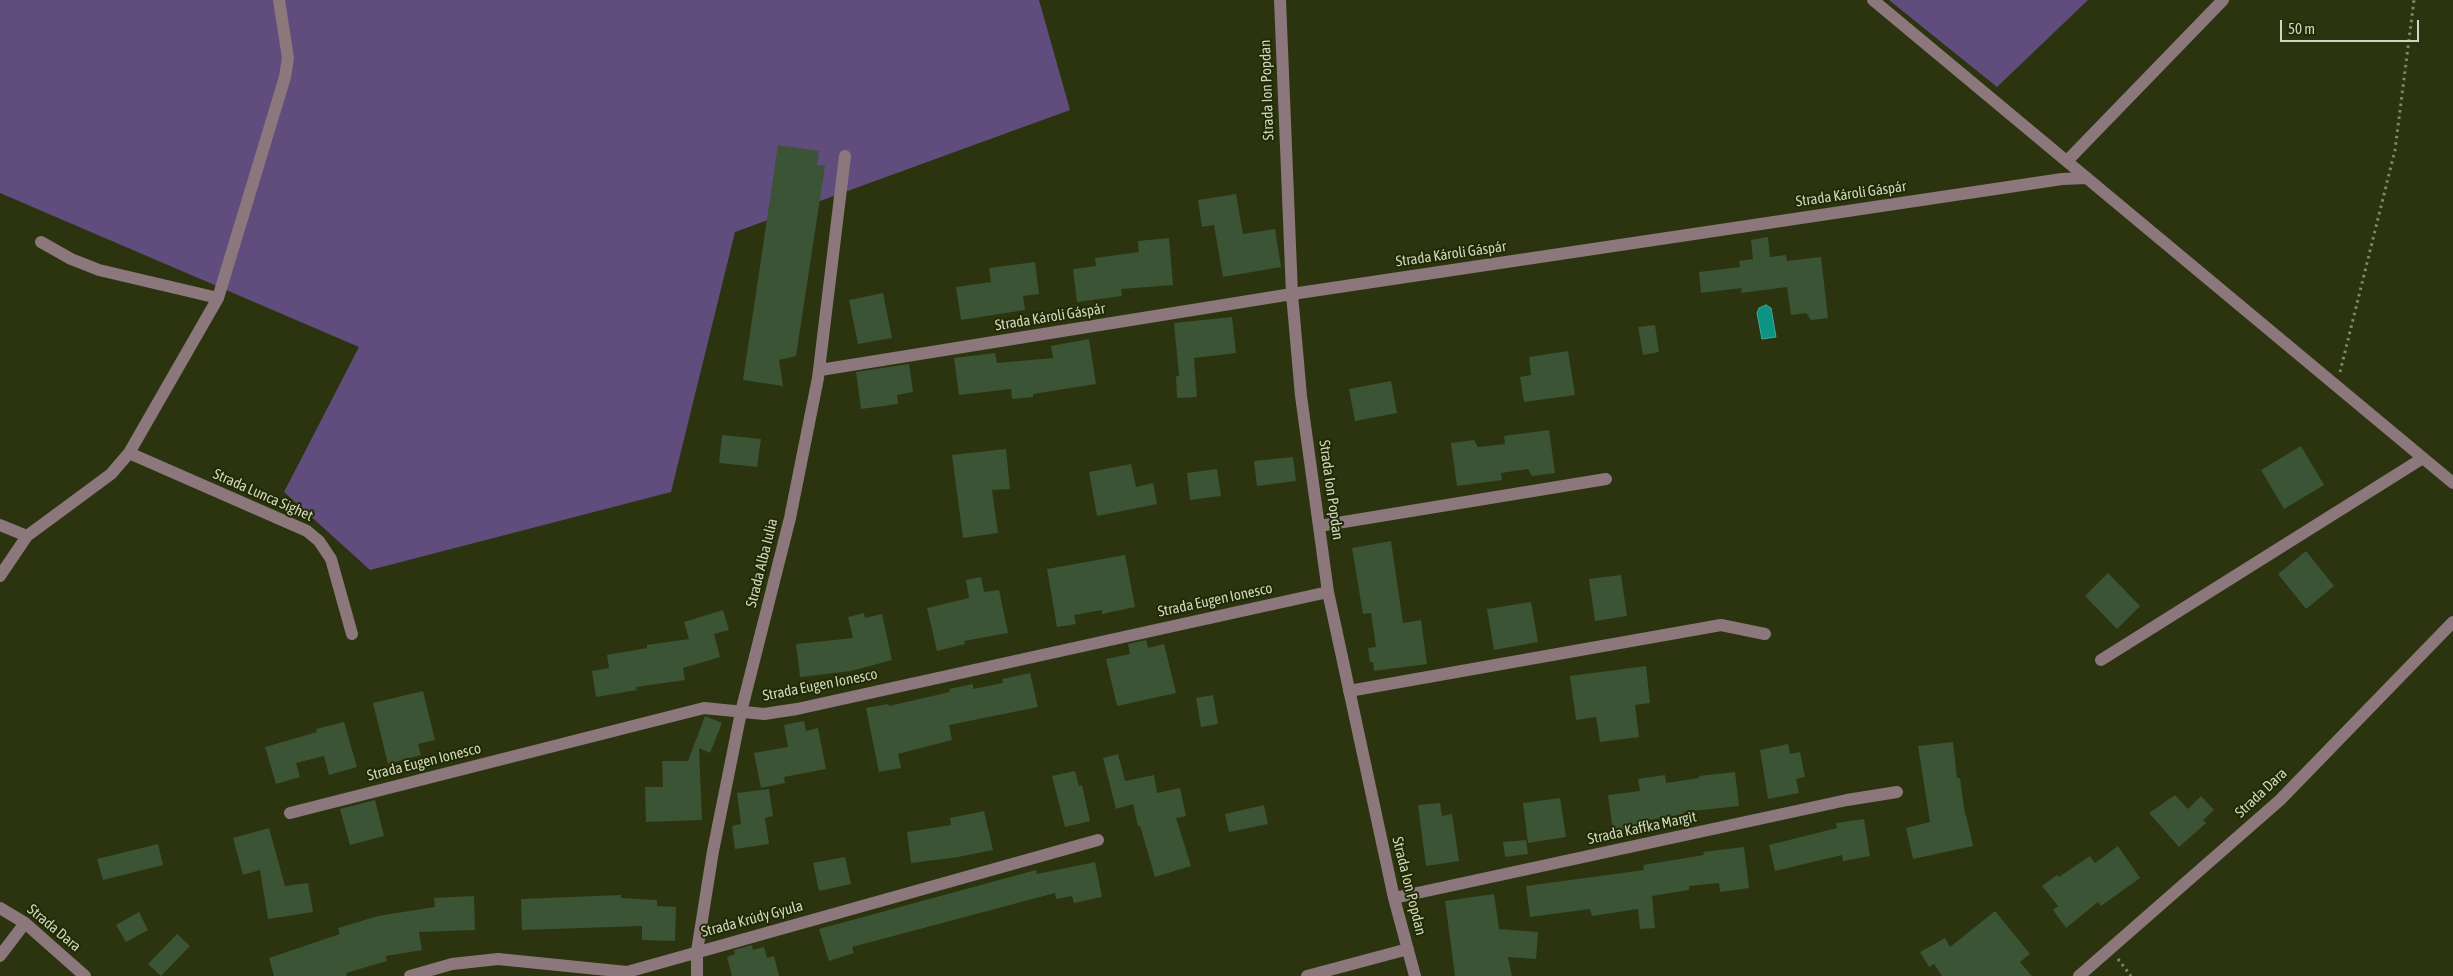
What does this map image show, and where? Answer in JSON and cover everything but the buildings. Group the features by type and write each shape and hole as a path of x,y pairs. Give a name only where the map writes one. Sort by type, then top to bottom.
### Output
{"street":[{"path":"0,576 27,536 111,474 129,453 218,298 285,78 288,58 278,0"},
{"name":"Strada Ion Popdan","path":"1280,0 1292,294 1301,396 1328,592 1394,898 1415,976"},
{"path":"1873,0 2337,384 2453,483"},
{"path":"2066,160 2223,0"},
{"name":"Strada Alba Iulia","path":"697,976 697,951 712,851 741,712 790,518 820,370 846,156"},
{"name":"Strada Károli Gáspár","path":"820,370 1292,294 2042,182 2087,178"},
{"path":"41,242 71,259 99,270 218,298"},
{"name":"Strada Lunca Sighet","path":"129,453 307,532 319,540 330,559 352,634"},
{"path":"2101,660 2423,458"},
{"path":"1319,526 1606,479"},
{"path":"0,524 27,536"},
{"name":"Strada Eugen Ionesco","path":"290,813 704,708 764,714 797,709 1328,592"},
{"name":"Strada Dara","path":"2080,976 2280,800 2453,622"},
{"path":"1349,691 1721,625 1765,634"},
{"name":"Strada Kaffka Margit","path":"1394,898 1837,802 1897,792"},
{"name":"Strada Krúdy Gyula","path":"410,976 452,964 498,959 627,972 648,968 697,951 1098,840"},
{"name":"Strada Dara","path":"0,908 25,923 85,976"},
{"path":"0,956 25,923"},
{"path":"1307,976 1408,950"}],"path":[{"path":"2337,384 2395,150 2414,0"}],"shaded area":[{"path":"0,0 1039,0 1070,110 735,232 671,492 370,570 284,492 359,347 0,193"},
{"path":"1889,0 2088,0 1997,87"}],"water":[{"path":"1766,305 1771,308 1776,337 1762,339 1757,313 1759,308"}]}
